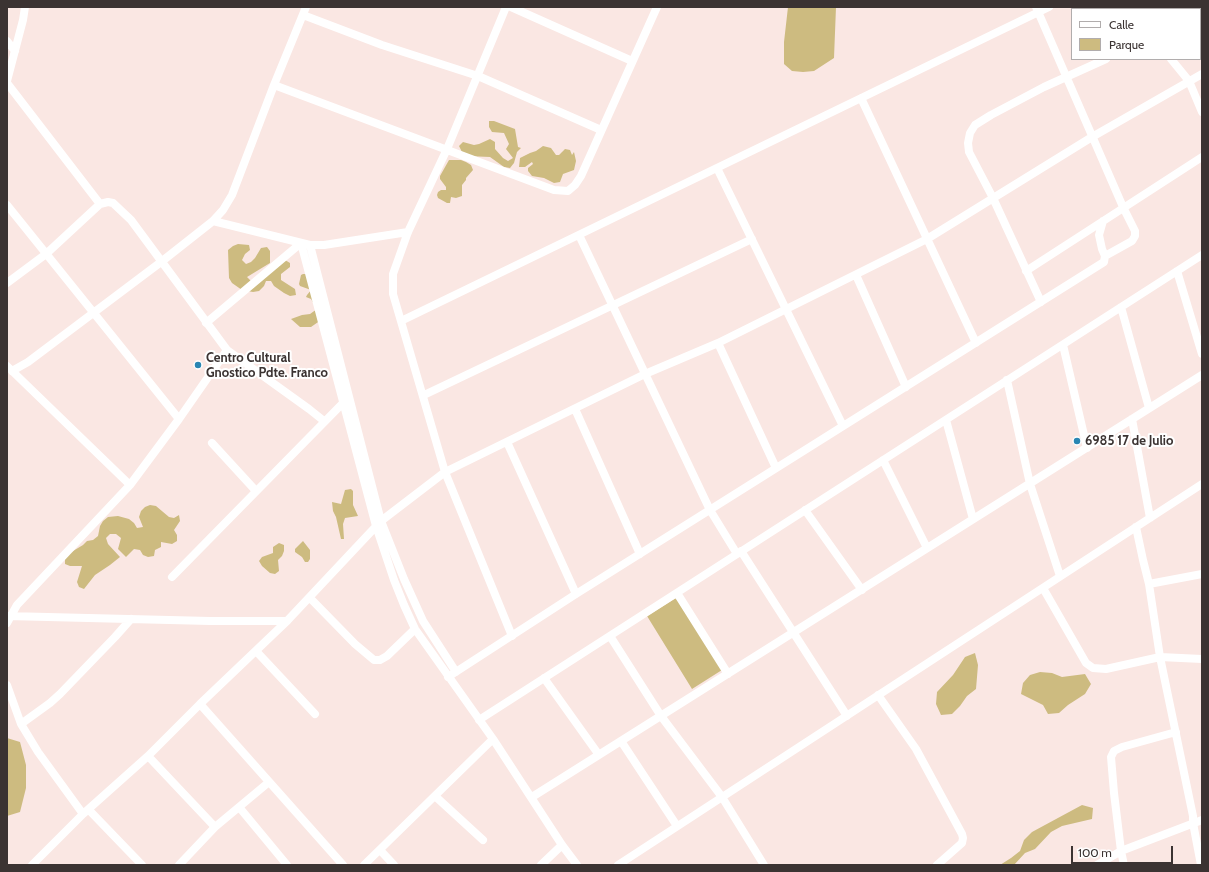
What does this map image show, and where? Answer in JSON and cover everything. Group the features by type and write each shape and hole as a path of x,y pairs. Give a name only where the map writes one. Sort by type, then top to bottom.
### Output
{"street":[{"path":"25,7 24,20 7,82 100,204"},
{"path":"130,485 9,368 28,362 161,262 213,221 224,210 232,195 274,84 306,7"},
{"path":"506,7 447,149 408,232 393,274 393,294 424,395 445,472 512,636"},
{"path":"512,7 632,60"},
{"path":"274,84 554,190 568,191 575,185 581,176 632,60 658,7"},
{"path":"401,321 717,168 1037,10 1049,7"},
{"path":"1037,10 1123,207 1136,232 1132,241 1105,256"},
{"path":"303,16 382,45 478,76 601,130"},
{"path":"7,41 15,51"},
{"path":"1041,302 993,198 969,152 968,143 970,133 975,125 991,115 1066,77 1104,60"},
{"path":"1172,60 1189,81 1202,112"},
{"path":"38,863 86,812 148,756 287,621 379,524 445,472 646,374 718,343 927,239 1092,137 1202,74"},
{"path":"860,98 976,343"},
{"path":"1026,271 1202,157"},
{"path":"717,168 843,426"},
{"path":"7,283 46,254 100,204 108,202 113,203 131,220 206,323 228,350 324,421"},
{"path":"7,205 179,419"},
{"path":"213,221 310,245 324,245 408,232"},
{"path":"448,677 576,594 1104,262 1105,256 1099,234 1103,221"},
{"path":"579,235 710,510 794,632 847,716"},
{"path":"424,395 752,239"},
{"path":"206,323 301,243"},
{"path":"301,243 343,403 379,524 423,621 456,672"},
{"path":"310,245 394,580 415,629 478,720 493,739 577,865"},
{"path":"478,720 1202,256"},
{"path":"1178,271 1202,354"},
{"path":"856,275 906,387"},
{"path":"1121,307 1149,408"},
{"path":"718,343 776,468"},
{"path":"1063,345 1087,448"},
{"path":"8,619 17,605 130,485 228,350"},
{"path":"532,798 1202,375"},
{"path":"1007,380 1030,484 1060,576"},
{"path":"172,577 343,403"},
{"path":"575,409 640,554"},
{"path":"1132,419 1150,518"},
{"path":"946,420 973,519"},
{"path":"508,442 576,594"},
{"path":"212,443 256,491"},
{"path":"883,460 927,548"},
{"path":"618,865 1202,484"},
{"path":"805,510 862,590"},
{"path":"1136,527 1142,560 1149,584 1160,657 1193,816 1201,865"},
{"path":"1149,584 1202,574"},
{"path":"1043,588 1086,663 1093,668 1106,669 1160,657 1202,659"},
{"path":"677,593 728,674"},
{"path":"310,598 359,648 374,660 380,660 387,656 415,629"},
{"path":"8,619 287,621"},
{"path":"21,724 60,694 131,619"},
{"path":"610,636 661,716 722,797 761,864"},
{"path":"256,651 315,714"},
{"path":"544,678 600,755"},
{"path":"7,684 21,724 38,752 86,812 142,865"},
{"path":"878,695 916,749 962,834 962,843 937,865"},
{"path":"200,704 343,865"},
{"path":"1124,865 1114,793 1111,757 1114,751 1122,747 1176,732"},
{"path":"364,865 493,739"},
{"path":"621,742 677,826"},
{"path":"148,756 215,828"},
{"path":"179,865 215,828 269,782"},
{"path":"435,796 483,840"},
{"path":"239,807 287,865"},
{"path":"1097,865 1121,851 1202,820"},
{"path":"541,865 562,844"},
{"path":"380,850 394,865"}],"green space":[{"path":"788,7 836,7 834,58 814,71 792,71 784,64 784,42"},
{"path":"489,121 494,121 515,129 518,147 521,148 517,152 514,163 510,168 504,167 490,157 467,156 462,152 459,146 463,142 474,145 490,139 495,142 495,149 503,158 508,161 513,158 506,149 509,144 504,133 492,132 489,127"},
{"path":"543,146 551,148 556,155 559,155 565,149 570,150 572,155 574,152 576,161 574,170 563,174 560,182 554,183 544,178 532,176 528,171 528,168 533,164 532,162 525,167 519,167 520,158"},
{"path":"449,160 461,160 466,162 471,165 473,170 462,185 462,196 456,198 451,197 450,203 447,203 438,198 437,195 441,190 446,190 440,176"},
{"path":"238,244 249,245 250,250 245,254 242,260 246,264 255,258 261,248 267,247 270,251 270,263 247,277 251,281 285,260 290,263 290,267 281,274 281,280 295,289 296,295 290,296 284,293 274,286 271,281 266,281 264,286 259,291 253,292 242,290 232,283 229,278 228,250"},
{"path":"306,274 321,320 311,327 300,327 291,319 310,314 317,309 311,299 306,297 311,290 300,286 299,284 301,275"},
{"path":"351,489 353,491 353,505 358,516 345,518 343,524 344,539 341,539 332,502 341,504 345,490"},
{"path":"150,505 156,506 169,517 174,518 179,515 180,521 174,530 177,535 177,541 172,544 161,542 161,547 155,550 154,556 148,557 143,555 140,550 134,549 126,557 118,549 121,538 116,534 110,534 106,538 108,544 120,557 95,575 84,589 79,587 77,582 82,566 70,566 65,564 65,559 68,554 87,541 93,540 98,536 100,526 108,517 118,516 129,519 137,528 143,527 139,517 141,511"},
{"path":"303,541 310,550 310,559 308,562 305,562 302,557 295,552 295,549"},
{"path":"279,543 284,545 284,551 278,560 279,571 275,574 270,573 259,561 262,557 273,553 273,547"},
{"path":"676,598 722,670 692,689 647,616"},
{"path":"975,653 978,665 976,689 967,696 952,714 941,715 936,704 937,692 953,675 965,657"},
{"path":"1040,672 1052,673 1062,677 1085,674 1091,684 1085,694 1059,713 1048,714 1043,705 1021,694 1023,683 1030,675"},
{"path":"7,738 20,742 26,765 26,788 20,812 7,816"},
{"path":"1082,805 1093,808 1092,819 1062,826 1051,832 1035,849 1025,853 1014,865 1000,865 1020,851 1024,840 1032,832"}],"place":[{"name":"Centro Cultural Gnostico Pdte. Franco","path":"198,365"},
{"name":"6985 17 de Julio","path":"1077,441"}]}
